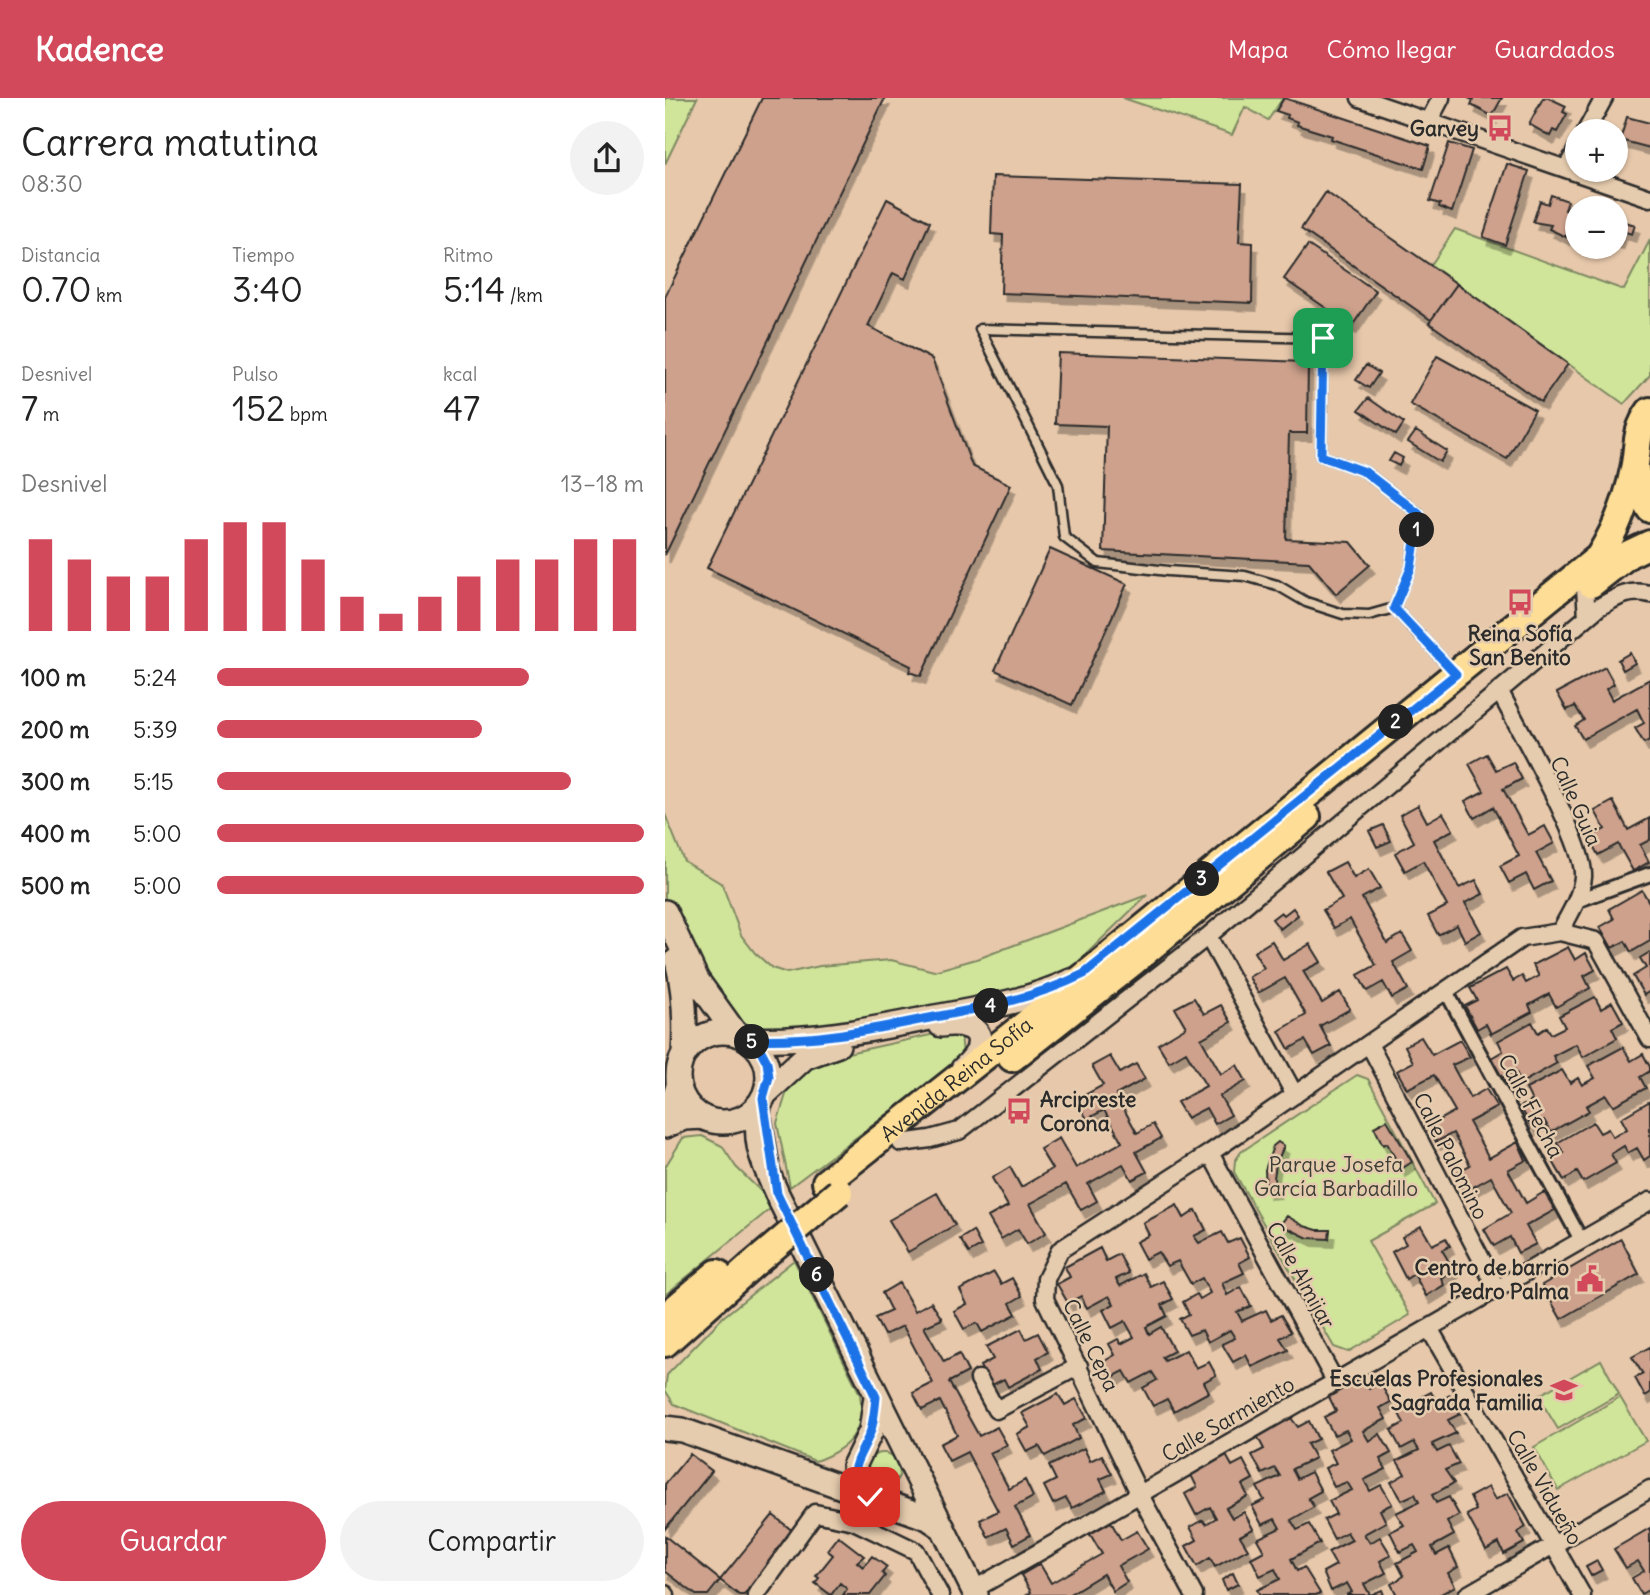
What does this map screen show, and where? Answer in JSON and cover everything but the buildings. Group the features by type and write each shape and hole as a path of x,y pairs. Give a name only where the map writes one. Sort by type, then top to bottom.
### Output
{"main road":[{"name":"Avenida Reina Sofía","path":"1650,411 1636,441 1635,469 1640,492 1650,509"},
{"name":"Avenida Reina Sofía","path":"666,1336 745,1260 949,1085 1599,557 1612,537 1635,469"},
{"name":"Avenida Reina Sofía","path":"833,1187 901,1143 1133,962 1585,588 1629,554 1650,544"},
{"path":"665,912 674,936 685,1011 680,1069 683,1098 692,1110 740,1135 758,1150"},
{"path":"674,936 686,953 697,979 742,1036 760,1049 767,1062 769,1077 756,1128 758,1150 876,1397 975,1592"},
{"path":"680,1069 693,1043 706,1035 720,1032 782,1041 828,1038 939,1017 1047,992 1084,974"},
{"path":"712,1120 734,1121 748,1115 805,1057 830,1046 954,1023 966,1024 979,1038 979,1046 974,1058 949,1085"},
{"path":"803,1473 824,1470 860,1453 880,1442 889,1443 908,1457 911,1471 905,1489 898,1495 875,1498 857,1484 854,1466 860,1453 871,1431 876,1397"},
{"path":"669,1428 875,1498 928,1518 943,1528"}],"street":[{"path":"1360,98 1565,169"},
{"path":"1429,121 1441,98"},
{"path":"1593,119 1604,98"},
{"path":"1604,182 1650,198"},
{"path":"1585,588 1587,617"},
{"path":"901,1143 959,1131 1208,936 1587,617 1624,593 1650,594"},
{"name":"Calle Guia","path":"1499,690 1577,846 1583,876 1576,901 1560,932"},
{"path":"1576,901 1650,874"},
{"name":"Calle Cepa","path":"1194,1595 1140,1495 1045,1299 1046,1279 1060,1250 1210,1153 1522,938 1560,932 1596,941 1650,1039"},
{"path":"1208,936 1294,1095"},
{"name":"Calle Flecha","path":"1446,991 1581,1240"},
{"name":"Calle Palomino","path":"1369,1044 1497,1289"},
{"path":"665,1126 680,1069"},
{"path":"665,1126 684,1119 712,1120"},
{"name":"Calle Almijar","path":"1210,1153 1335,1381"},
{"name":"Calle Sarmiento","path":"975,1592 1335,1381 1650,1201"},
{"name":"Calle Vidueño","path":"1429,1328 1582,1595"},
{"path":"979,1379 996,1410 1079,1366"},
{"path":"1467,1595 1650,1489"},
{"path":"756,1595 815,1513 854,1521 916,1551 940,1595"}],"lane":[{"path":"980,329 1323,338 1321,456 1365,472 1419,514 1411,568 1394,608 1369,615 1343,614 1306,602 1277,585 1245,576 1098,563 1064,537 1058,485 980,329"},
{"path":"1394,608 1456,674"},
{"path":"668,965 679,1021 680,1069"},
{"path":"763,1098 777,1194"}],"green space":[{"path":"665,98 697,98 665,164"},
{"path":"1123,98 1283,98 1268,120 1245,107 1232,135"},
{"path":"1455,229 1624,290 1650,240 1650,375 1624,404 1431,265"},
{"path":"665,814 684,861 722,884 741,935 755,953 772,968 787,973 820,966 891,960 934,971 980,958 1147,895 1075,965 1012,997 787,1035 748,1029 717,1014 665,916"},
{"path":"953,1030 961,1034 963,1055 953,1065 790,1187 777,1123 789,1085 816,1060"},
{"name":"Parque Josefa García Barbadillo","path":"1357,1075 1368,1079 1435,1204 1368,1241 1410,1315 1348,1352 1334,1347 1234,1172 1235,1161 1241,1152"},
{"path":"702,1136 722,1146 736,1167 775,1205 665,1295 665,1167 683,1138"},
{"path":"794,1260 860,1394 860,1418 853,1437 837,1451 815,1461 674,1404 665,1390 667,1375 723,1317"},
{"path":"1601,1360 1619,1394 1558,1429 1538,1396"},
{"path":"1620,1397 1646,1441 1558,1490 1534,1447"},
{"path":"883,1453 895,1458 900,1470 895,1482 883,1487 871,1482 866,1470 871,1458"}],"place":[{"name":"Garvey","path":"1500,128"},
{"name":"Reina Sofía San Benito","path":"1520,602"},
{"name":"Arcipreste Corona","path":"1019,1111"},
{"name":"Centro de barrio Pedro Palma","path":"1590,1279"},
{"name":"Escuelas Profesionales Sagrada Familia","path":"1564,1390"}],"route":[{"path":"870,1497 857,1484 854,1466 871,1431 876,1397 777,1194 763,1098 767,1092 769,1077 767,1062 760,1049 749,1039 782,1041 828,1038 952,1014 1047,992 1084,974 1456,674 1394,608 1411,568 1419,514 1365,472 1321,456 1323,338"}]}
